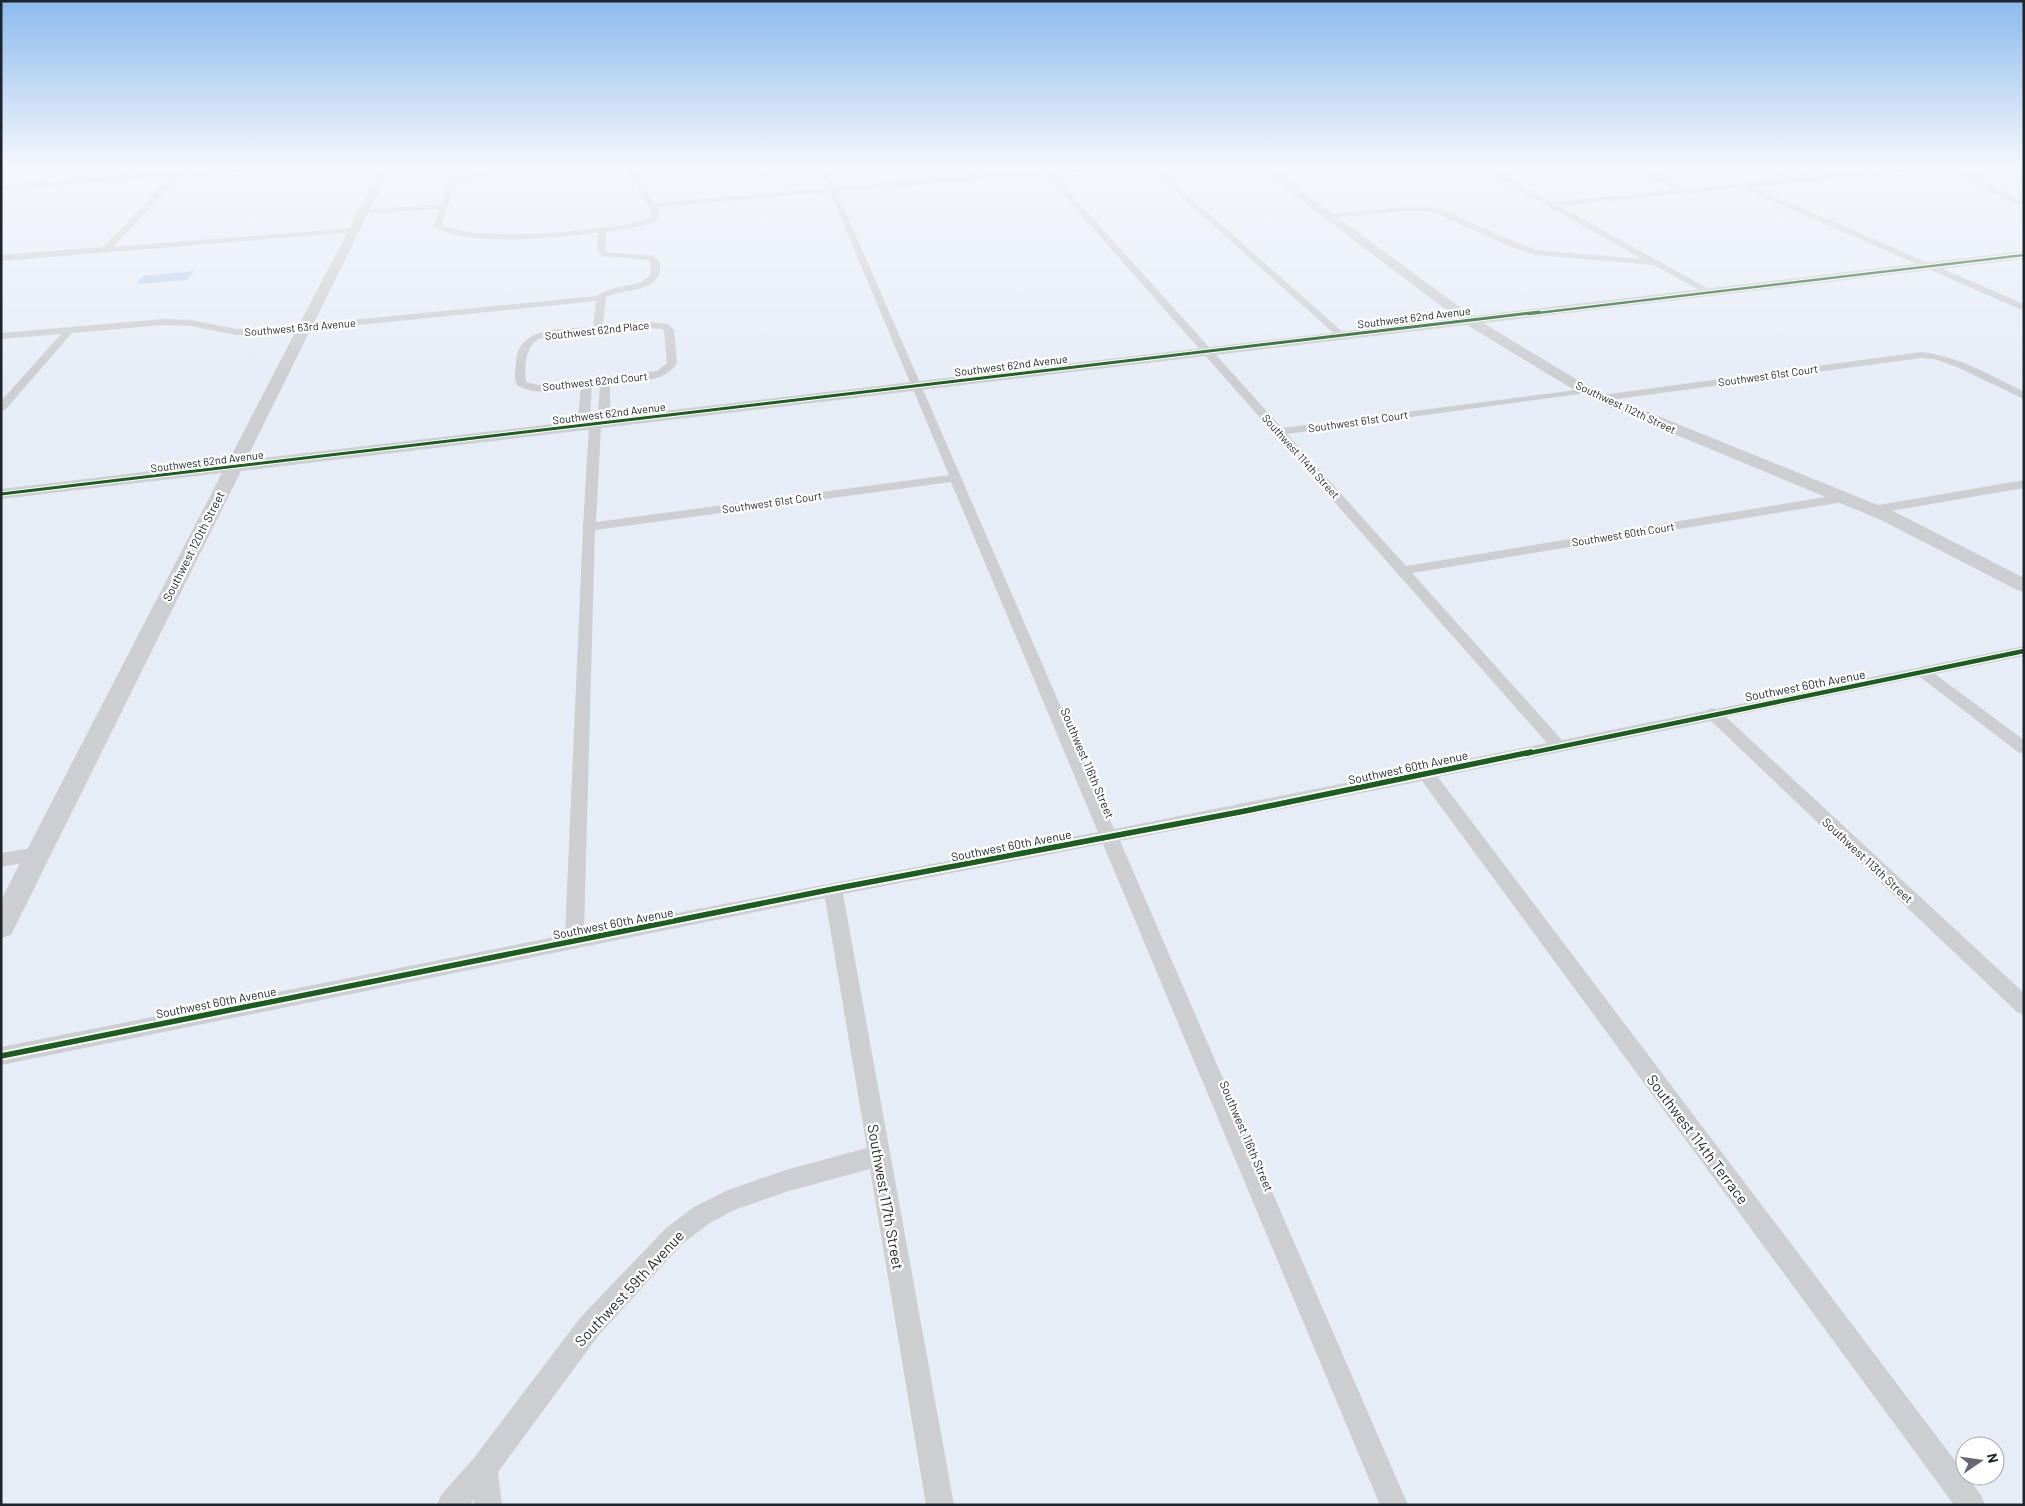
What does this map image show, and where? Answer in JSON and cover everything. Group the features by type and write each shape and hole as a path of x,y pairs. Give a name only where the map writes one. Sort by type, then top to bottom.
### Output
{"street":[{"path":"105,250 117,237"},
{"path":"1,258 263,237"},
{"name":"Southwest 120th Street","path":"1,927 350,237"},
{"name":"Southwest 63rd Avenue","path":"1,336 163,322 191,323 236,332 305,328 600,298 607,292 646,284 653,279 656,273 656,263 651,258 604,254 601,248 602,237"},
{"name":"Southwest 116th Street","path":"853,237 1394,1505"},
{"name":"Southwest 114th Street","path":"1105,237 1558,746"},
{"path":"1231,237 1342,336"},
{"name":"Southwest 112th Street","path":"1357,237 1470,321 1586,390 1873,510 1937,540 2024,586"},
{"path":"1497,237 1535,252 1655,263"},
{"path":"1608,237 1708,292"},
{"path":"1862,237 2024,308"},
{"name":"Southwest 62nd Avenue","path":"1,494 2024,255"},
{"path":"598,330 600,298"},
{"name":"Southwest 62nd Place","path":"524,385 520,378 524,345 530,339 545,335 647,325 665,326 670,332 672,363 666,371"},
{"path":"1,408 70,329"},
{"path":"1934,356 1955,363 2024,396"},
{"name":"Southwest 61st Court","path":"1602,398 1903,357 1934,356"},
{"name":"Southwest 62nd Court","path":"524,385 539,388 652,376 666,371"},
{"path":"574,940 589,527 595,425 604,415 605,381"},
{"path":"587,383 584,418 595,425"},
{"name":"Southwest 61st Court","path":"1279,432 1586,390"},
{"name":"Southwest 61st Court","path":"589,527 955,478"},
{"path":"1873,510 2024,484"},
{"name":"Southwest 60th Court","path":"1402,571 1844,498"},
{"name":"Southwest 60th Avenue","path":"1,1056 832,889 1245,811 2024,650"},
{"path":"1921,671 2024,748"},
{"name":"Southwest 113th Street","path":"1712,714 2024,1006"},
{"name":"Southwest 114th Terrace","path":"1426,774 1970,1505"},
{"path":"1,860 38,854"},
{"name":"Southwest 117th Street","path":"832,889 940,1505"},
{"name":"Southwest 59th Avenue","path":"452,1505 484,1468 589,1327 674,1236 702,1215 728,1201 789,1180 879,1156"},
{"path":"484,1468 488,1505"}],"shaded area":[{"path":"194,271 187,280 136,284 143,276"}],"cycle path":[{"path":"1,494 2024,255"},
{"path":"1,1056 833,889 1245,811 2024,651"}]}
